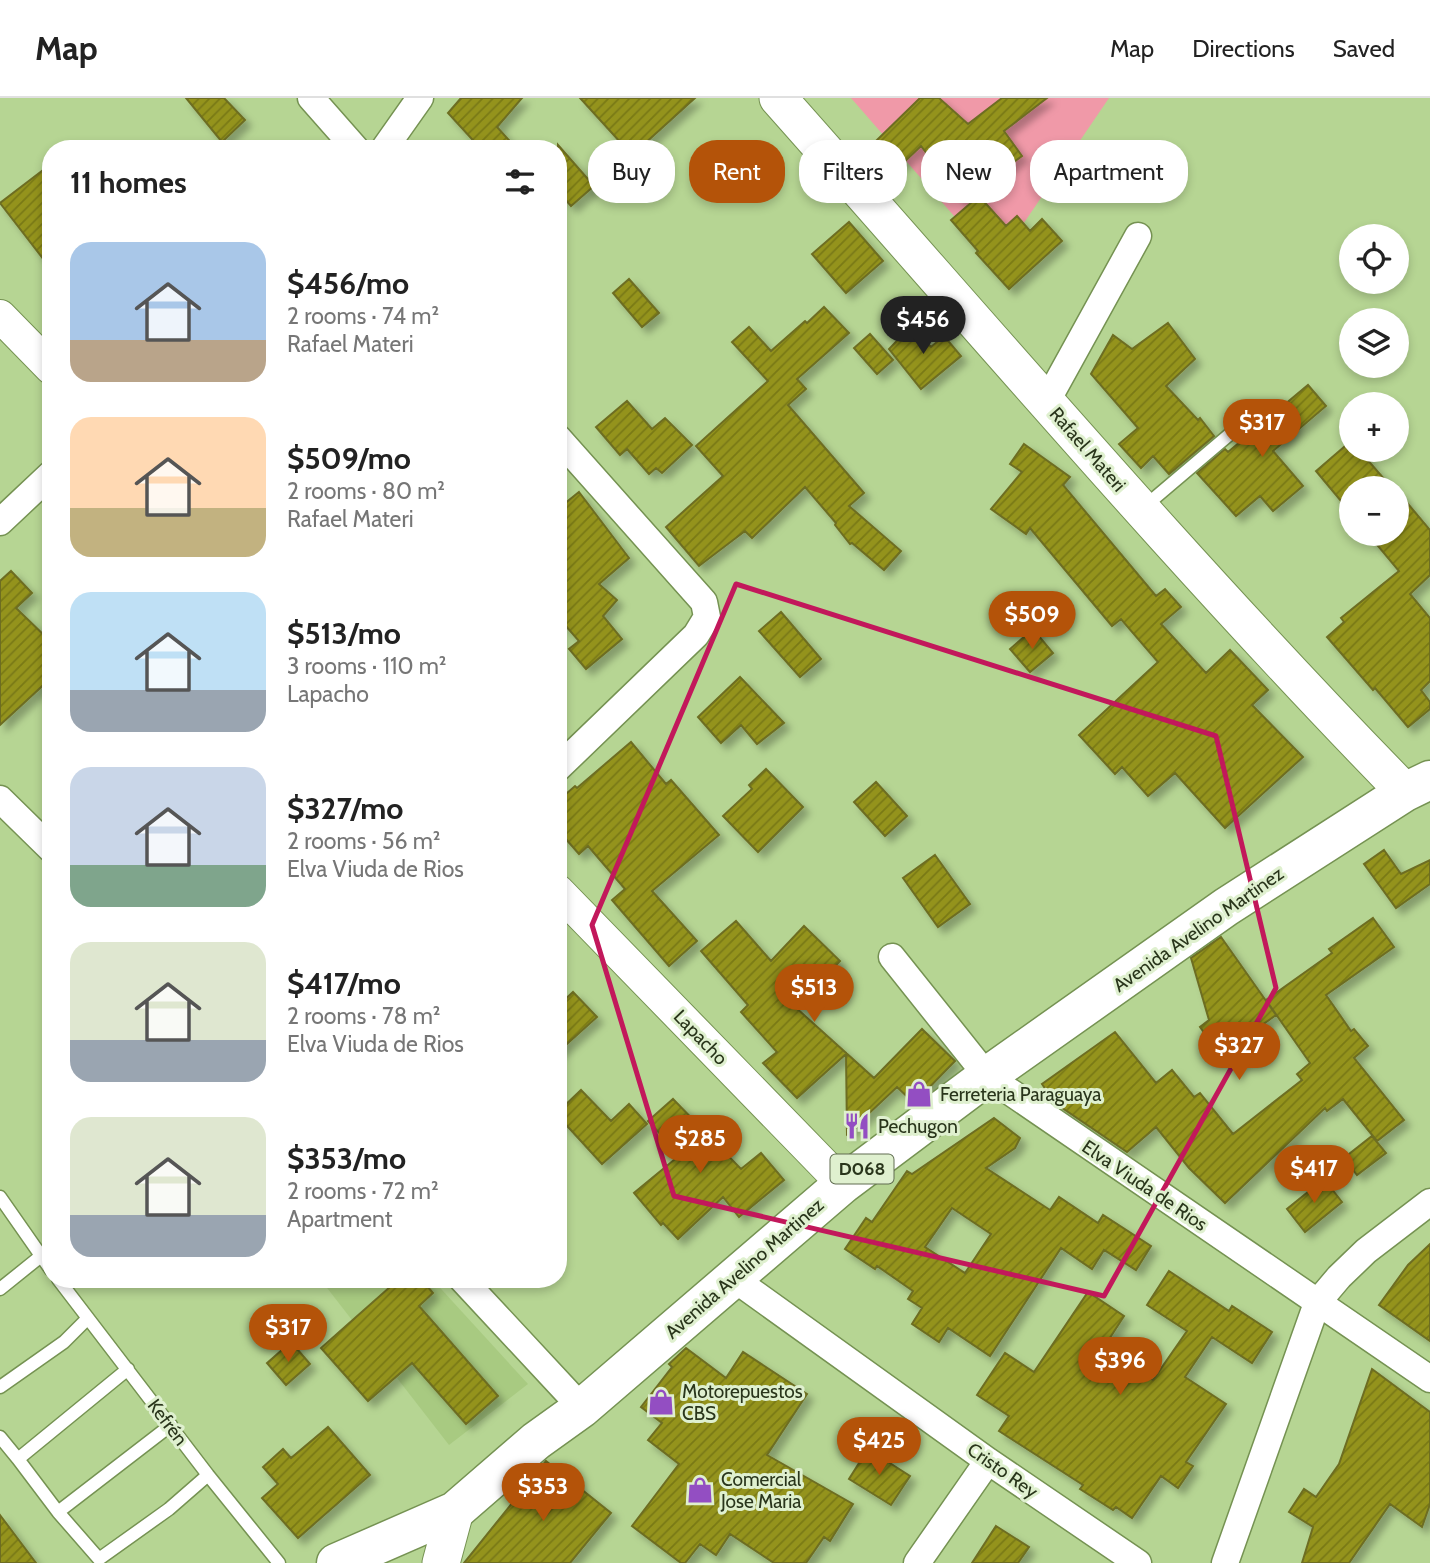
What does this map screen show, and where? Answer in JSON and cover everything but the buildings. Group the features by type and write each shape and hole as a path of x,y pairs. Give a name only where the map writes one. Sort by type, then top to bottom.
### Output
{"main road":[{"name":"Rafael Materi","path":"778,98 1141,509 1347,733 1418,786"},
{"name":"Avenida Avelino Martinez","path":"336,1563 455,1511 536,1441 582,1408 843,1184 987,1076 1226,907 1418,786"},
{"path":"441,1563 455,1511"}],"street":[{"path":"311,98 348,140"},
{"path":"390,140 420,98"},
{"path":"1047,401 1138,236"},
{"path":"0,316 42,359"},
{"path":"567,449 704,602 707,617 696,635 567,759"},
{"path":"0,522 42,482"},
{"path":"0,799 42,840"},
{"name":"Lapacho","path":"567,900 843,1184"},
{"name":"Elva Viuda de Rios","path":"892,957 987,1076 1430,1379"},
{"path":"1225,1563 1317,1303 1366,1251 1430,1202"},
{"name":"Cristo Rey","path":"733,1278 988,1461 1138,1563"},
{"path":"471,1288 582,1408"},
{"path":"917,1563 988,1461"}],"lane":[{"path":"1141,509 1243,424"},
{"path":"0,1196 41,1256 0,1289"},
{"name":"Kefrén","path":"65,1288 279,1563"},
{"path":"0,1387 64,1342 88,1318"},
{"path":"18,1459 128,1370"},
{"path":"58,1512 171,1425"},
{"path":"0,1437 100,1561 169,1509 208,1475"}],"highlighted area":[{"path":"736,584 1216,736 1276,988 1104,1296 674,1196 592,925"}],"shaded area":[{"path":"851,98 1109,98 1080,140 1030,140 1030,203 1038,203 996,264 943,203 1016,203 1016,140 921,140 921,178 907,162 907,140 888,140"},
{"path":"327,1288 440,1288 528,1384 449,1445"}],"place":[{"name":"Ferreteria Paraguaya","path":"919,1094"},
{"name":"Pechugon","path":"857,1126"},
{"name":"Motorepuestos CBS","path":"661,1402"},
{"name":"Comercial Jose Maria","path":"700,1490"}]}
